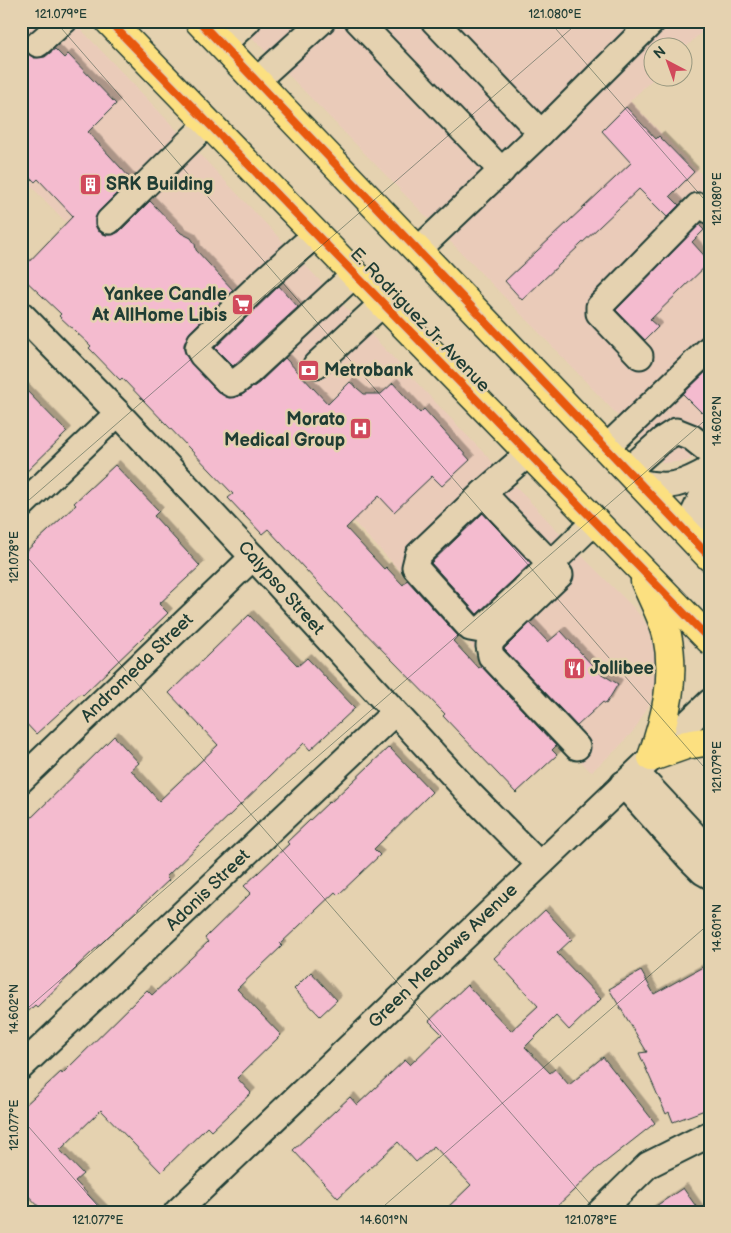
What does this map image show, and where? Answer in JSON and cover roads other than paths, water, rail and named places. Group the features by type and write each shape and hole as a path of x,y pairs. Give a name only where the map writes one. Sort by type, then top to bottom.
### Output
{"main road":[{"name":"E. Rodriguez Jr. Avenue","path":"109,21 710,640"},
{"path":"200,21 702,549"},
{"path":"637,771 663,727 670,696 671,665 667,634 638,565"},
{"path":"637,771 686,745 710,741"}],"street":[{"path":"38,44 64,21"},
{"path":"222,45 248,21"},
{"path":"256,81 322,21"},
{"path":"358,21 502,171"},
{"path":"434,21 541,133"},
{"path":"418,250 541,133 653,21"},
{"path":"109,221 208,123"},
{"path":"640,356 599,313 599,307 698,206 705,206 710,211"},
{"path":"316,234 261,283 200,342 198,348 202,354 227,381 231,384 236,382 249,372 355,274"},
{"path":"316,365 383,303"},
{"name":"Calypso Street","path":"21,314 118,413 253,557 471,795 540,864"},
{"path":"606,448 710,348"},
{"path":"651,405 676,431 691,437 710,452"},
{"path":"21,506 118,413"},
{"path":"676,431 662,440 633,476 653,485 668,486 688,482 710,468"},
{"path":"529,453 483,493 418,555 415,567 470,628 480,630 555,569"},
{"path":"702,549 694,513 710,480"},
{"path":"483,493 555,569"},
{"path":"577,747 491,656 489,646 493,639 596,522"},
{"name":"Andromeda Street","path":"21,780 253,557"},
{"name":"Green Meadows Avenue","path":"177,1212 710,702"},
{"name":"Adonis Street","path":"21,1067 394,713"},
{"path":"637,771 710,852"},
{"path":"637,771 690,859 710,876"},
{"path":"600,1212 648,1165 710,1134"}],"place":[{"name":"SRK Building","path":"90,184"},
{"name":"Yankee Candle At AllHome Libis","path":"243,304"},
{"name":"Metrobank","path":"308,370"},
{"name":"Morato Medical Group","path":"361,429"},
{"name":"Jollibee","path":"574,668"}]}
